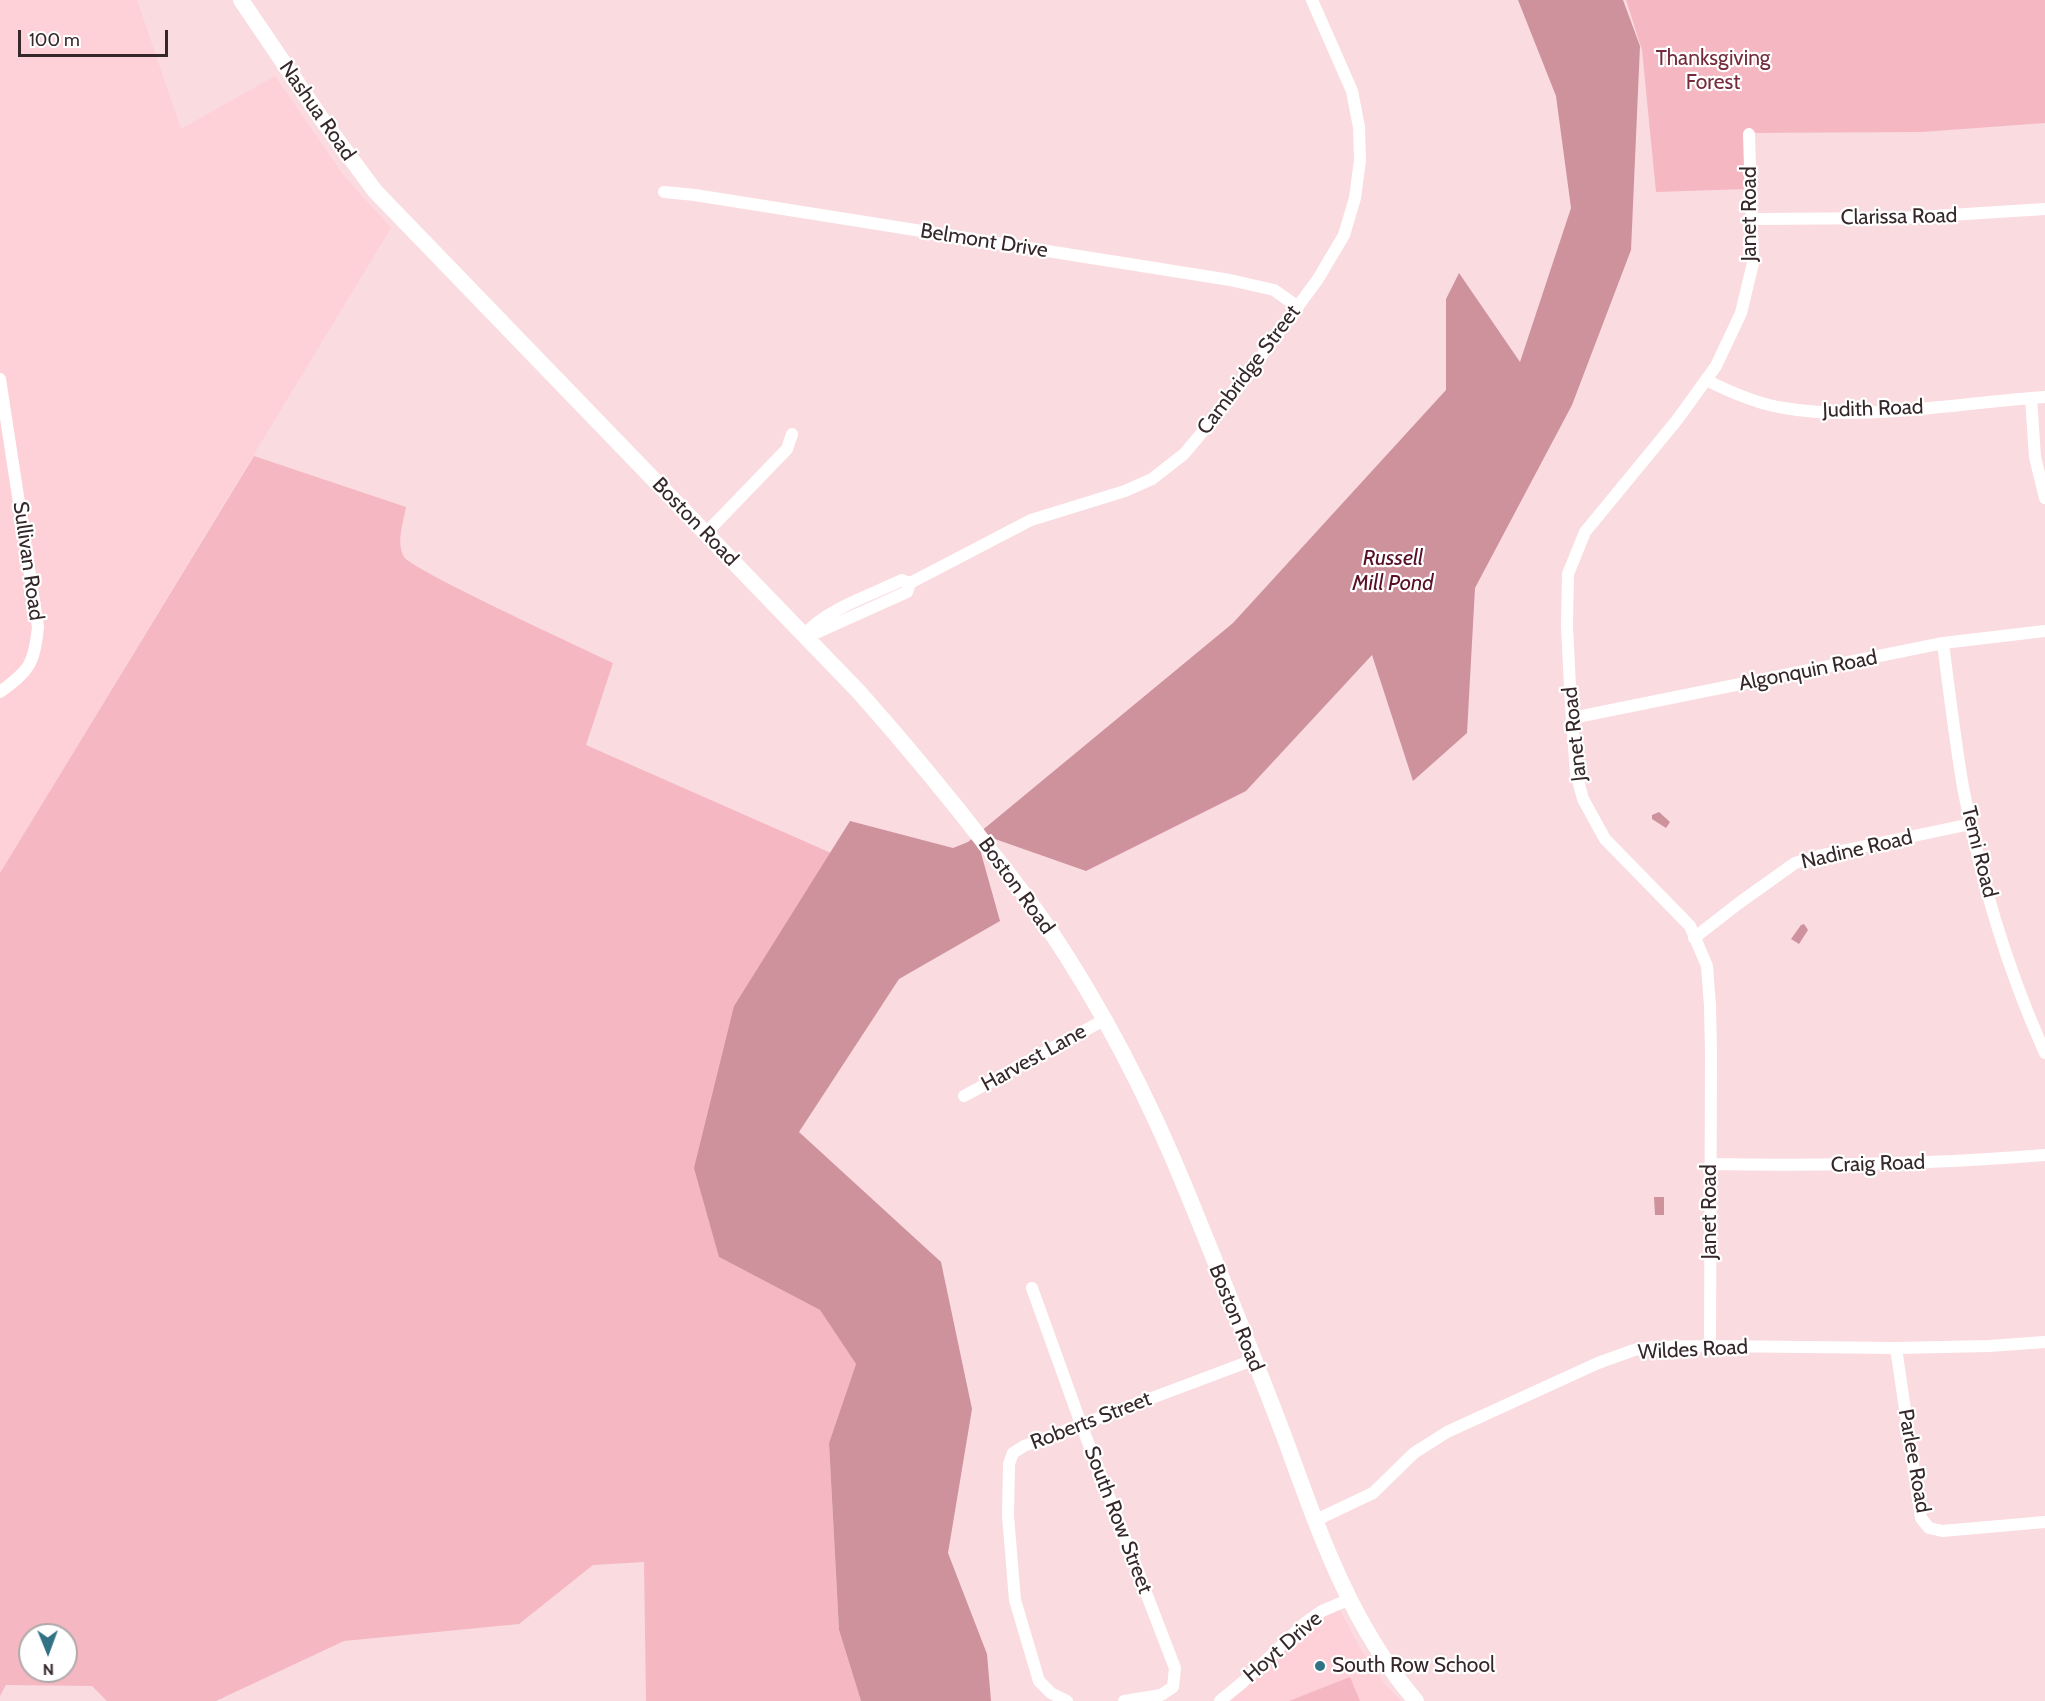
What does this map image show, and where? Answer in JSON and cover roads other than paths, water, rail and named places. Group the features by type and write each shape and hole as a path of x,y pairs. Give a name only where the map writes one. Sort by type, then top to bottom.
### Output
{"main road":[{"name":"Nashua Road","path":"241,0 321,118 375,191 398,217"},
{"name":"Boston Road","path":"398,217 859,692 921,762 1048,928 1104,1020 1153,1115 1187,1191 1314,1521 1350,1599 1381,1656 1416,1701"}],"street":[{"name":"Cambridge Street","path":"804,635 814,623 902,580 910,583 1031,520 1125,491 1152,479 1184,454 1226,404 1298,307 1344,235 1355,198 1360,160 1359,128 1352,91 1312,0"},
{"name":"Janet Road","path":"1710,1346 1710,1006 1707,966 1690,926 1605,839 1583,799 1576,773 1572,718 1567,626 1568,574 1585,532 1627,483 1716,366 1741,313 1753,263 1749,134"},
{"name":"Belmont Drive","path":"664,192 1230,280 1274,290 1298,307"},
{"name":"Clarissa Road","path":"1753,219 1903,218 2045,209"},
{"name":"Sullivan Road","path":"0,379 38,627 35,652 27,670 0,692"},
{"name":"Judith Road","path":"1706,380 1733,393 1782,408 1826,413 1892,410 2045,397"},
{"path":"2031,398 2035,457 2045,498"},
{"path":"706,533 787,449 792,434"},
{"name":"Algonquin Road","path":"1572,718 1943,643 2045,631"},
{"name":"Temi Road","path":"1943,643 1963,787 1982,873 2009,964 2045,1053"},
{"name":"Nadine Road","path":"1694,938 1795,863 1822,855 1971,824"},
{"name":"Harvest Lane","path":"964,1096 1104,1020"},
{"name":"Craig Road","path":"1710,1164 1791,1166 1903,1164 2045,1155"},
{"name":"South Row Street","path":"1032,1288 1176,1668 1173,1688 1161,1695 1124,1701"},
{"name":"Wildes Road","path":"1314,1521 1373,1494 1414,1453 1447,1432 1598,1364 1641,1349 1710,1346 1896,1348 2045,1342"},
{"name":"Parlee Road","path":"1896,1348 1921,1518 1929,1528 1942,1531 2045,1522"},
{"name":"Roberts Street","path":"1067,1701 1051,1693 1039,1681 1015,1600 1008,1516 1009,1464 1013,1453 1024,1446 1253,1360"},
{"name":"Hoyt Drive","path":"1220,1701 1244,1682 1305,1623 1322,1611 1350,1599"}],"water":[{"name":"Russell Mill Pond","path":"1518,0 1623,0 1640,46 1631,250 1572,405 1475,588 1467,733 1413,781 1372,655 1246,791 1086,871 995,839 981,853 1000,921 899,979 799,1132 941,1262 972,1409 948,1553 987,1654 991,1701 861,1701 839,1630 829,1443 856,1364 820,1310 719,1257 694,1168 734,1006 850,821 953,848 968,842 1233,623 1446,390 1446,299 1459,273 1520,362 1571,208 1556,96"},
{"path":"1659,812 1670,822 1666,828 1652,819 1652,815"},
{"path":"1804,924 1808,930 1799,944 1791,939"},
{"path":"1654,1197 1664,1197 1664,1215 1655,1215"}],"place":[{"name":"South Row School","path":"1320,1666"}],"park label":[{"name":"Thanksgiving Forest","path":"1713,71"}]}
